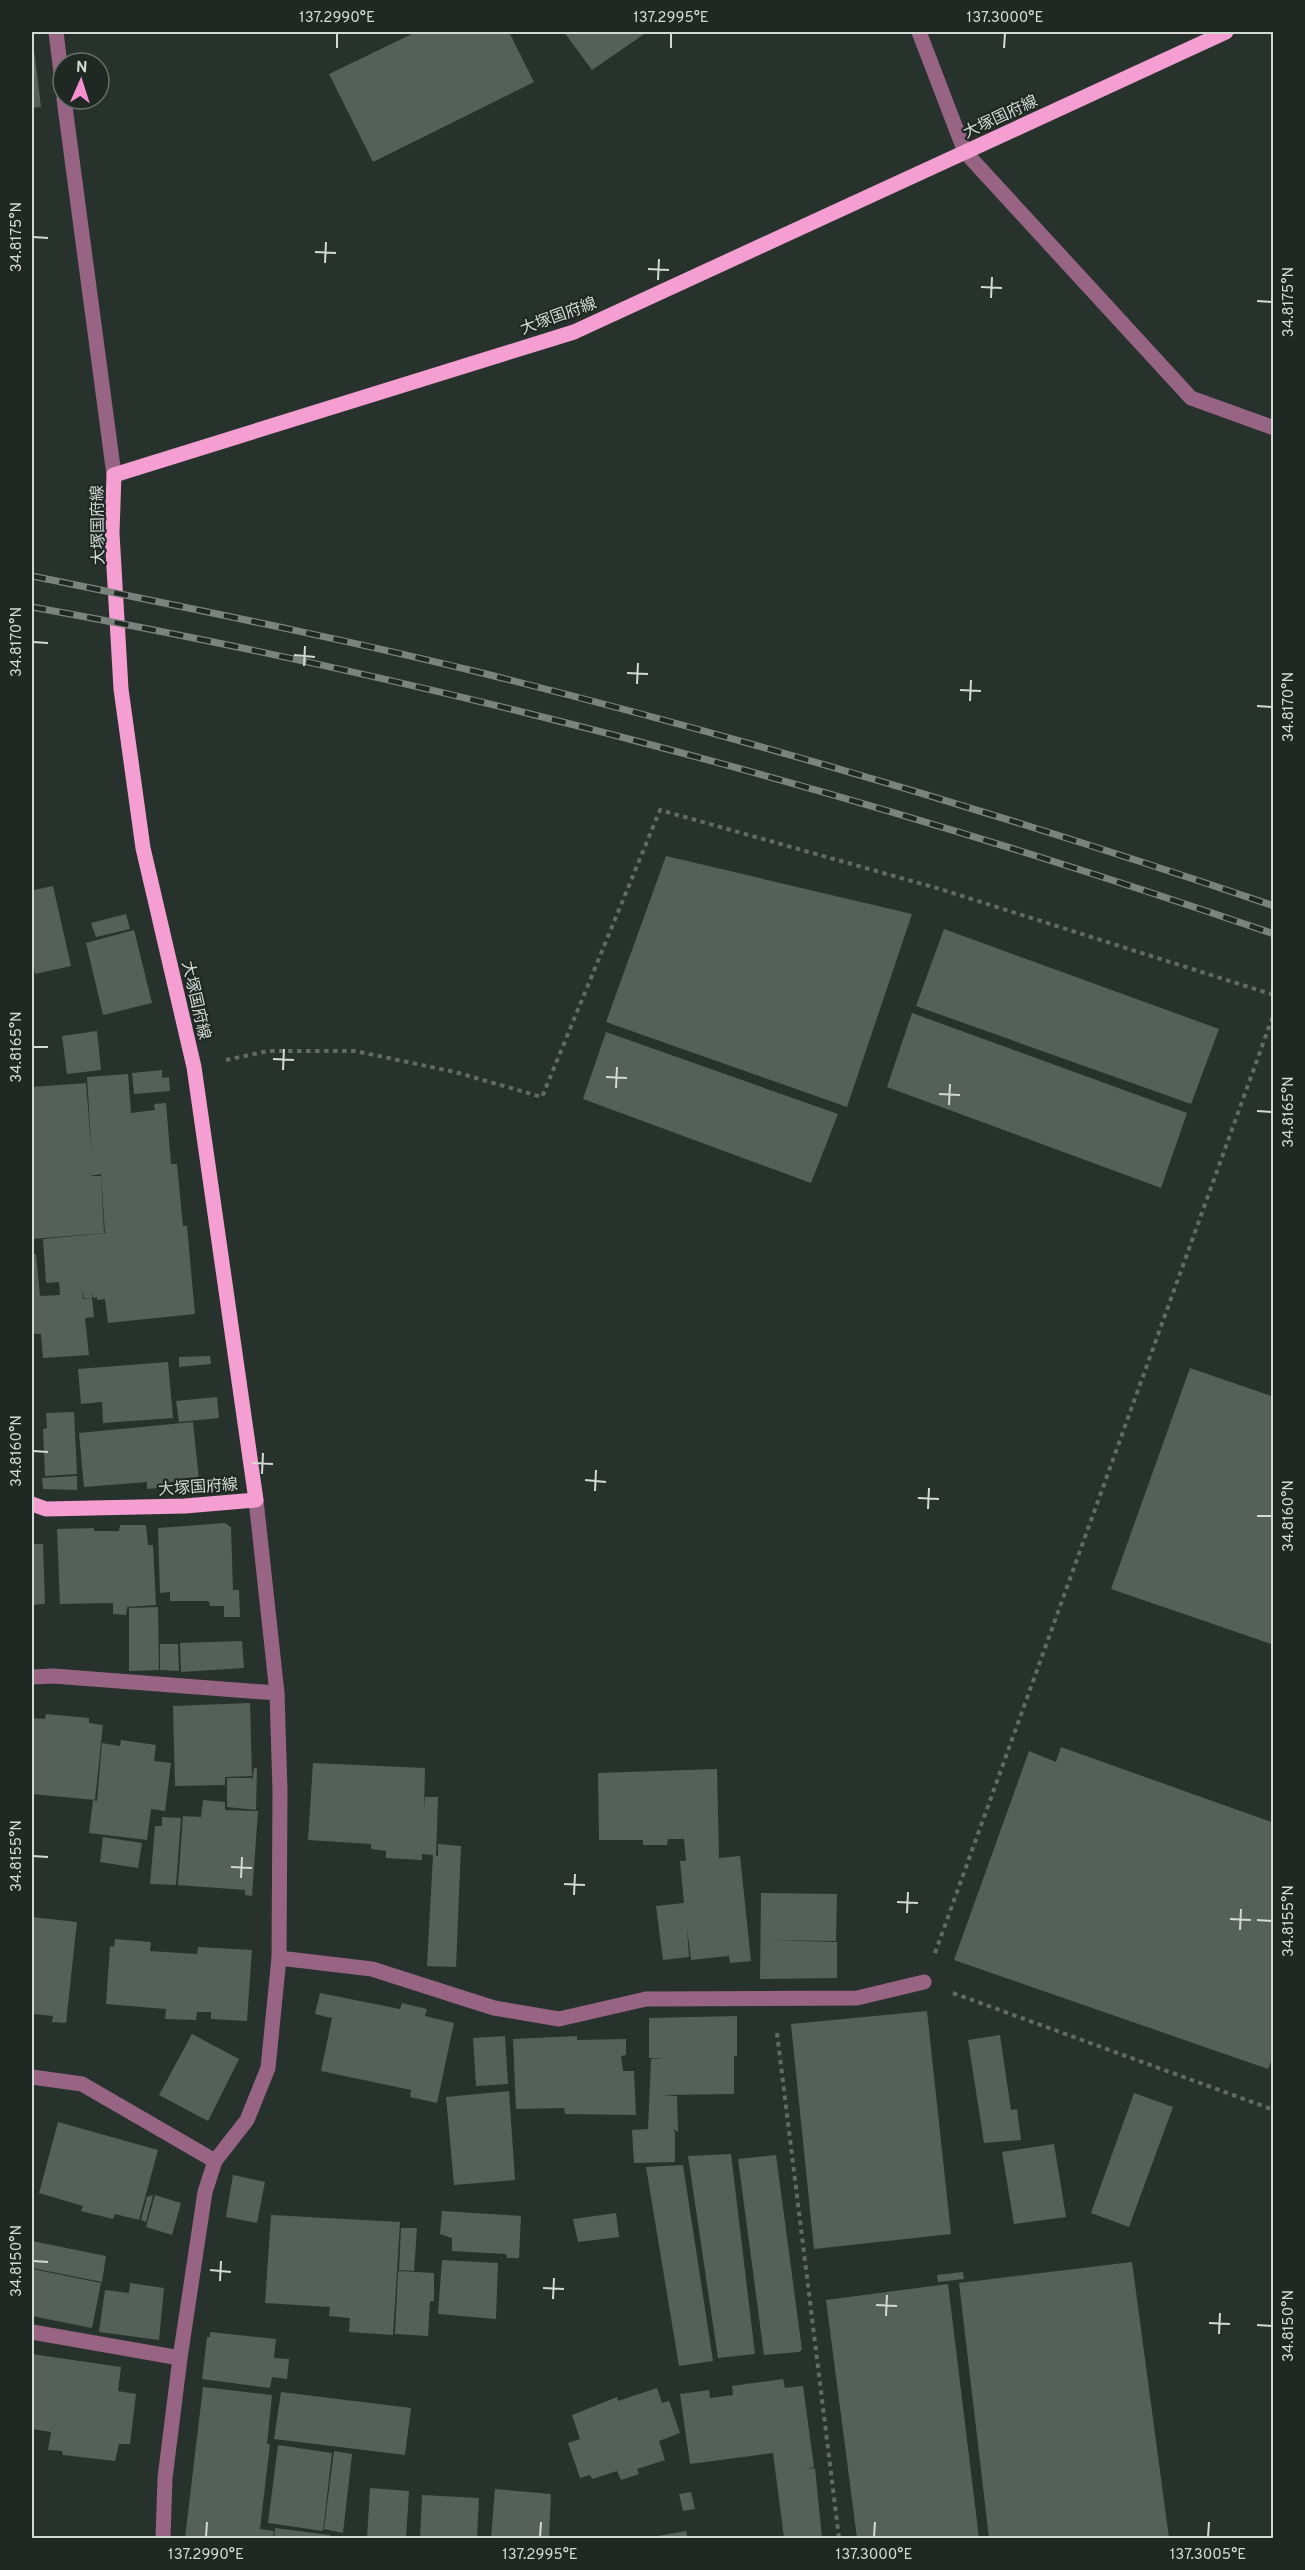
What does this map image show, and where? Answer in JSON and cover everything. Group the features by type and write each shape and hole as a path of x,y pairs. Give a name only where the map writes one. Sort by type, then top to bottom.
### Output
{"main road":[{"name":"大塚国府線","path":"32,1504 46,1509 162,1507 256,1500 194,1067 143,848 124,711 112,533 114,475 574,332 1226,32"}],"street":[{"path":"56,32 58,51"},
{"path":"919,32 965,152 1191,398 1274,428"},
{"path":"66,111 114,475"},
{"path":"163,2538 165,2478 205,2192 214,2161 247,2120 268,2068 279,1958 280,1791 276,1693 256,1500"},
{"path":"32,1677 53,1676 276,1693"},
{"path":"279,1958 372,1969 494,2008 559,2019 646,1999 772,1996 857,1998 924,1982"},
{"path":"32,2077 82,2084 214,2161"},
{"path":"32,2332 180,2358"}],"path":[{"path":"194,1067 268,1051 355,1051 455,1072 542,1097 660,810 940,888 1274,995"},
{"path":"1274,1013 924,1982 1274,2110"},
{"path":"772,1996 839,2538"}],"building":[{"path":"416,32 509,32 534,82 373,162 329,74"},
{"path":"564,32 647,32 592,70"},
{"path":"32,33 41,107 32,108"},
{"path":"666,856 912,914 847,1107 606,1022"},
{"path":"32,882 34,890 53,886 71,966 35,974 34,968 32,969"},
{"path":"126,914 130,929 96,937 91,923"},
{"path":"944,929 1219,1029 1191,1104 916,1006"},
{"path":"134,930 152,1003 103,1015 86,943"},
{"path":"912,1013 1187,1113 1161,1188 887,1087"},
{"path":"97,1031 101,1070 67,1074 62,1036"},
{"path":"606,1032 838,1114 811,1183 583,1099"},
{"path":"162,1070 162,1078 169,1077 170,1091 134,1094 132,1073"},
{"path":"128,1074 131,1113 155,1110 154,1104 166,1103 171,1164 177,1164 183,1226 187,1226 195,1314 108,1323 105,1299 93,1298 92,1292 94,1317 85,1318 89,1355 43,1358 41,1334 32,1334 32,1254 36,1254 40,1296 60,1295 59,1282 46,1283 43,1239 147,1229 105,1233 101,1174 89,1176 101,1176 104,1233 32,1239 32,1087 86,1083 92,1158 87,1077"},
{"path":"210,1356 211,1364 179,1367 179,1357"},
{"path":"168,1362 173,1418 103,1423 102,1402 81,1404 78,1369"},
{"path":"1190,1368 1274,1397 1274,1645 1111,1589"},
{"path":"217,1397 219,1418 179,1422 176,1401"},
{"path":"74,1412 77,1474 45,1476 43,1429 47,1428 46,1413"},
{"path":"193,1422 199,1480 169,1482 170,1487 147,1489 147,1482 84,1487 79,1433"},
{"path":"77,1476 77,1490 43,1489 42,1478"},
{"path":"225,1523 231,1527 233,1590 239,1590 240,1617 224,1617 224,1606 210,1606 209,1601 170,1601 170,1592 160,1593 158,1528"},
{"path":"120,1525 146,1525 148,1545 153,1545 156,1605 127,1607 126,1615 113,1614 113,1603 60,1604 57,1529 94,1528 94,1531 119,1531"},
{"path":"32,1544 43,1544 45,1604 32,1605"},
{"path":"158,1607 159,1670 129,1671 129,1608"},
{"path":"242,1641 244,1668 181,1672 180,1643"},
{"path":"160,1644 178,1644 179,1671 160,1670"},
{"path":"250,1703 252,1776 225,1777 225,1785 175,1786 173,1706"},
{"path":"46,1714 89,1718 89,1723 103,1725 95,1800 32,1794 32,1718 45,1719"},
{"path":"121,1740 156,1745 154,1761 171,1763 165,1811 151,1809 147,1840 89,1833 93,1800 97,1801 102,1743 120,1746"},
{"path":"1061,1747 1274,1823 1274,2053 1268,2069 954,1960 1029,1751 1056,1762"},
{"path":"313,1763 425,1768 424,1810 425,1797 438,1797 436,1856 438,1856 438,1844 461,1846 456,1967 427,1966 433,1855 422,1854 422,1860 386,1858 386,1851 371,1849 371,1844 308,1840"},
{"path":"254,1768 257,1768 256,1810 227,1807 227,1778 252,1778 252,1782"},
{"path":"717,1769 719,1858 740,1856 751,1961 730,1963 729,1956 691,1960 687,1928 689,1957 663,1960 656,1906 684,1903 680,1861 686,1861 684,1839 668,1839 667,1845 643,1845 643,1840 599,1840 598,1773"},
{"path":"203,1800 225,1802 225,1810 258,1811 252,1896 245,1895 245,1890 178,1885 183,1816 201,1817"},
{"path":"162,1817 181,1818 176,1885 150,1884 155,1826 162,1826"},
{"path":"103,1837 142,1843 138,1868 100,1862"},
{"path":"761,1893 837,1894 836,1941 763,1940 837,1942 837,1978 760,1979"},
{"path":"32,1917 77,1922 66,2023 52,2022 53,2016 32,2014"},
{"path":"115,1939 151,1942 150,1951 197,1954 198,1947 252,1950 247,2021 211,2019 211,2012 197,2012 196,2020 165,2019 166,2009 106,2004 110,1946 114,1947"},
{"path":"320,1993 400,2009 402,2003 427,2009 425,2016 454,2023 437,2103 410,2097 411,2090 321,2071 332,2018 315,2014"},
{"path":"927,2011 951,2234 814,2249 791,2024"},
{"path":"737,2016 734,2094 661,2095 677,2096 678,2132 673,2129 675,2162 634,2163 632,2130 648,2129 651,2059 663,2058 649,2058 649,2018"},
{"path":"192,2034 239,2059 208,2121 159,2095"},
{"path":"1000,2035 1011,2110 1017,2109 1021,2140 984,2143 968,2040"},
{"path":"505,2036 508,2084 476,2086 473,2038"},
{"path":"577,2036 577,2040 626,2039 626,2055 621,2056 623,2071 634,2071 636,2115 565,2114 564,2108 516,2109 513,2039"},
{"path":"509,2091 515,2180 454,2185 446,2097"},
{"path":"1134,2093 1173,2107 1129,2227 1091,2213"},
{"path":"58,2122 158,2150 139,2220 115,2214 113,2219 81,2211 83,2206 39,2193"},
{"path":"1054,2144 1066,2217 1014,2224 1002,2152"},
{"path":"731,2154 755,2354 718,2358 688,2156"},
{"path":"776,2155 802,2350 764,2355 738,2159"},
{"path":"683,2165 713,2361 679,2366 646,2167"},
{"path":"233,2175 265,2182 257,2223 226,2217"},
{"path":"153,2195 146,2222 141,2220 147,2197"},
{"path":"155,2195 181,2203 172,2235 146,2227"},
{"path":"442,2211 521,2216 519,2258 507,2258 506,2254 452,2251 452,2238 440,2234"},
{"path":"616,2213 619,2237 578,2242 573,2219"},
{"path":"271,2215 400,2222 393,2335 349,2332 350,2318 329,2316 330,2307 265,2303"},
{"path":"401,2228 417,2228 414,2271 399,2270"},
{"path":"32,2241 106,2256 102,2282 32,2268"},
{"path":"442,2260 498,2263 496,2319 438,2314"},
{"path":"1132,2262 1169,2538 989,2538 959,2283"},
{"path":"32,2269 101,2283 92,2328 32,2316"},
{"path":"398,2271 434,2273 434,2301 430,2301 428,2336 395,2334"},
{"path":"963,2272 964,2279 938,2282 937,2275"},
{"path":"130,2283 164,2288 159,2340 99,2332 105,2290 129,2293"},
{"path":"948,2284 979,2538 857,2538 826,2300"},
{"path":"210,2332 276,2339 274,2358 289,2359 287,2379 272,2377 270,2388 202,2379 207,2337 210,2337"},
{"path":"32,2354 121,2367 118,2391 136,2394 130,2444 119,2444 115,2461 63,2455 62,2451 48,2450 51,2432 32,2429"},
{"path":"783,2379 785,2388 803,2386 814,2467 805,2469 815,2468 822,2538 784,2538 773,2453 690,2464 680,2394 709,2390 710,2398 733,2395 732,2386"},
{"path":"203,2387 272,2395 267,2444 270,2444 260,2529 274,2531 273,2538 185,2538"},
{"path":"657,2388 662,2403 669,2401 680,2433 659,2441 665,2460 637,2469 639,2474 621,2480 617,2471 592,2479 590,2475 580,2478 568,2443 580,2439 572,2415 617,2397 618,2401"},
{"path":"281,2392 411,2408 405,2455 274,2439"},
{"path":"278,2445 332,2453 323,2531 268,2523"},
{"path":"334,2451 352,2454 343,2533 324,2529"},
{"path":"370,2488 409,2491 406,2538 367,2538"},
{"path":"495,2489 551,2494 549,2538 491,2538"},
{"path":"691,2492 695,2509 683,2511 679,2494"},
{"path":"422,2495 479,2498 477,2538 420,2538"},
{"path":"275,2528 330,2535 330,2538 274,2538"},
{"path":"686,2531 688,2538 652,2538 652,2537"}],"railway":[{"path":"32,576 373,647 586,699 784,753 981,811 1274,906"},
{"path":"32,607 190,637 347,671 503,707 659,747 814,789 968,835 1274,934"}]}
